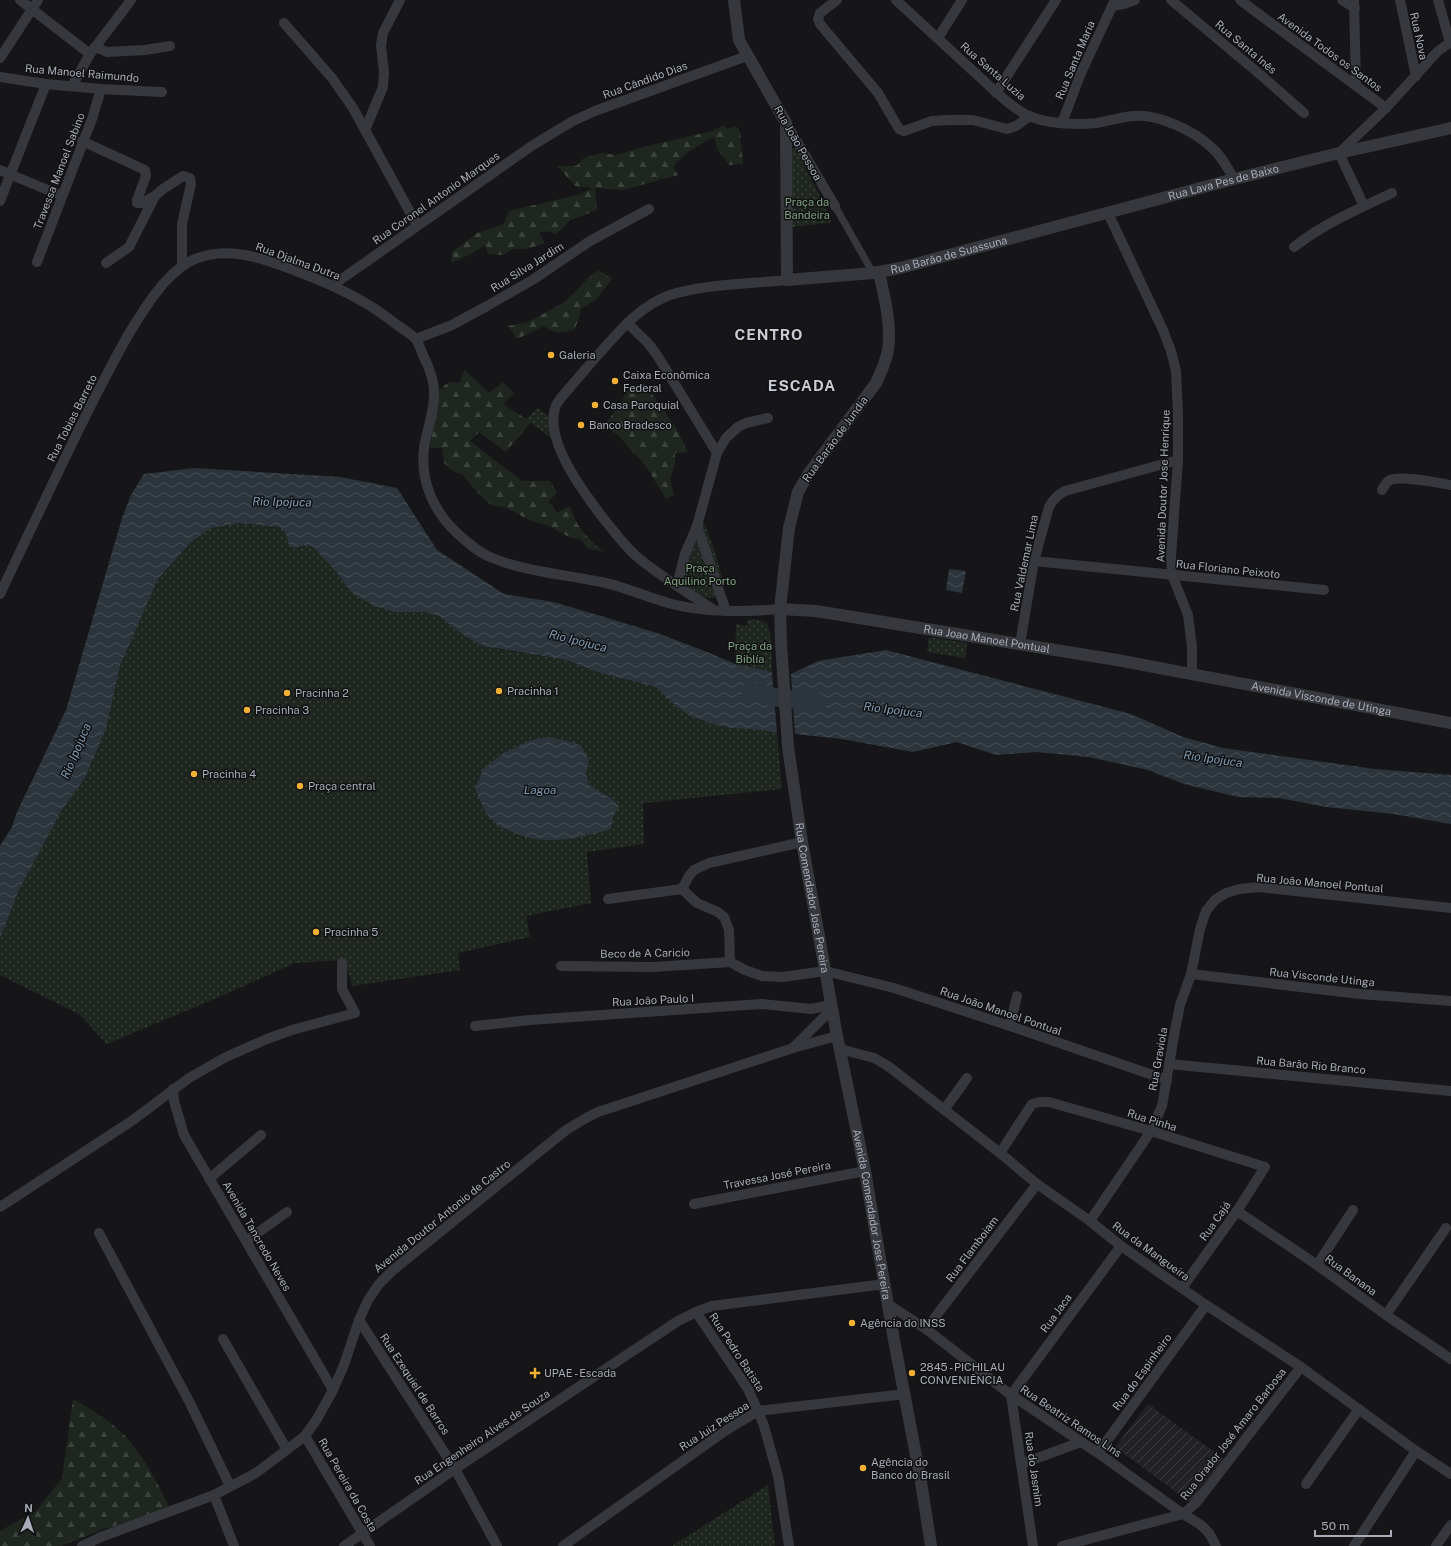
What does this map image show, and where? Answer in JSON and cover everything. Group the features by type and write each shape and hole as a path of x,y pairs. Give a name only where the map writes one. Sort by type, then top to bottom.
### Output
{"street":[{"path":"20,0 92,51 107,52 145,50 170,46"},
{"path":"0,58 31,8 38,0"},
{"path":"72,86 92,51 132,0"},
{"path":"365,130 383,87 384,72 381,46 383,33 400,0"},
{"name":"Rua João Pessoa","path":"734,0 738,40 876,273"},
{"path":"836,0 820,13 818,20 878,93 899,129 904,131 932,121 948,120 973,120 1006,129 1016,126 1030,116"},
{"path":"938,38 962,0"},
{"path":"996,93 1056,0"},
{"path":"1113,3 1124,4 1135,0"},
{"name":"Rua Santa Inês","path":"1171,0 1304,113"},
{"name":"Avenida Todos os Santos","path":"1240,0 1386,108"},
{"path":"1342,0 1354,4 1356,85"},
{"name":"Rua Nova","path":"1400,0 1416,76"},
{"path":"1364,206 1339,153 1386,108 1438,51 1451,43 1438,0"},
{"name":"Rua Santa Luzia","path":"901,2 996,93 1030,116 1062,123 1098,122 1134,116 1156,118 1182,128 1198,137 1220,156 1234,178"},
{"name":"Rua Santa Maria","path":"1062,123 1081,73 1113,3"},
{"path":"284,23 338,86 365,130 417,225"},
{"name":"Rua Cândido Dias","path":"554,132 595,111 747,56"},
{"name":"Rua Manoel Raimundo","path":"0,77 46,84 101,89 162,92"},
{"path":"0,201 46,84"},
{"name":"Travessa Manoel Sabino","path":"37,262 82,141 92,119 101,89"},
{"path":"715,610 649,566 634,554 621,540 587,496 568,467 558,441 554,421 555,409 560,399 582,372 627,323 638,313 659,300 677,294 706,288 787,280 786,123"},
{"name":"Rua Lava Pes de Baixo","path":"1108,213 1234,178 1451,128"},
{"name":"Rua Coronel Antonio Marques","path":"333,285 417,225 554,132"},
{"path":"82,141 145,170 146,176 137,203 142,204 155,196 163,188 183,176 188,177 191,181 182,224 182,265"},
{"path":"0,170 62,196"},
{"path":"1294,247 1318,230 1392,193"},
{"path":"106,263 129,247 155,196"},
{"name":"Rua Silva Jardim","path":"416,339 452,324 487,306 534,279 590,240 649,209"},
{"name":"Rua Barão de Suassuna","path":"787,280 876,273 900,268 1108,213"},
{"name":"Avenida Doutor Jose Henrique","path":"1108,213 1163,330 1171,351 1176,371 1178,392 1178,460 1171,556 1172,575 1188,615 1192,647 1192,674"},
{"name":"Rua Djalma Dutra","path":"182,265 197,258 213,254 231,253 248,255 333,285 379,310 416,339"},
{"name":"Rua Tobias Barreto","path":"0,594 66,454 113,364 138,319 152,298 165,281 182,265"},
{"name":"Rua Barão de Jundia","path":"782,664 780,609 789,528 798,492 809,473 876,383 884,366 888,350 887,314 876,273"},
{"path":"627,323 657,355 717,453"},
{"path":"416,339 429,367 434,395 424,451 426,483 432,500 441,516 472,545 490,557 531,569 611,584 669,603 726,611 780,609"},
{"path":"677,586 685,554 697,526 717,453 726,438 738,427 746,423 768,418"},
{"name":"Rua Valdemar Lima","path":"1020,644 1034,561 1052,500 1065,490 1178,460"},
{"path":"1382,490 1385,484 1390,480 1401,478 1451,485"},
{"path":"697,526 726,611"},
{"name":"Rua Floriano Peixoto","path":"1034,561 1324,590"},
{"name":"Rua Joao Manoel Pontual","path":"780,609 816,611 1192,674"},
{"name":"Rua Comendador Jose Pereira","path":"782,664 788,747 802,842 840,1049"},
{"name":"Avenida Visconde de Utinga","path":"1192,674 1451,723"},
{"path":"682,889 694,870 709,863 802,842"},
{"name":"Rua João Manoel Pontual","path":"1226,893 1240,889 1258,887 1451,908"},
{"path":"608,899 682,889"},
{"path":"682,889 697,903 718,912 724,917 729,930 730,962 745,970 762,976 783,977 825,971"},
{"name":"Rua Graviola","path":"1090,1221 1150,1131 1162,1106 1174,1030 1180,1005 1191,974 1200,928 1206,911 1215,900 1226,893"},
{"name":"Beco de A Caricio","path":"561,966 653,966 730,962"},
{"path":"0,1207 132,1120 174,1089 209,1067 246,1048 292,1030 355,1013 342,988 342,963"},
{"name":"Rua João Manoel Pontual","path":"825,971 894,988 1167,1080"},
{"name":"Rua Visconde Utinga","path":"1191,974 1360,994 1451,1001"},
{"path":"1010,1026 1017,996"},
{"name":"Rua João Paulo I","path":"476,1026 538,1019 761,1004 811,1009 832,1007"},
{"name":"Avenida Doutor Antonio de Castro","path":"793,1048 832,1007"},
{"name":"Avenida Doutor Antonio de Castro","path":"82,1546 101,1537 214,1496 256,1473 305,1436 317,1419 333,1390 344,1365 359,1320 368,1300 379,1284 392,1271 566,1130 586,1118 617,1106 793,1048 837,1036"},
{"name":"Rua da Mangueira","path":"840,1049 874,1058 888,1066 1000,1153 1037,1184 1090,1221 1121,1246 1206,1305 1301,1367 1451,1474"},
{"name":"Avenida Comendador Jose Pereira","path":"840,1049 865,1171 888,1305 922,1482 931,1546"},
{"name":"Rua Barão Rio Branco","path":"1169,1064 1451,1090"},
{"path":"944,1110 967,1078"},
{"name":"Avenida Tancredo Neves","path":"174,1089 174,1101 184,1135 333,1390"},
{"name":"Rua Pinha","path":"1000,1153 1032,1104 1049,1102 1150,1131 1265,1167"},
{"path":"209,1179 261,1135"},
{"name":"Rua Cajá","path":"1182,1288 1237,1210 1265,1167"},
{"name":"Travessa José Pereira","path":"694,1204 865,1171"},
{"name":"Rua Flamboiam","path":"926,1329 1037,1184"},
{"name":"Rua Banana","path":"1237,1210 1451,1359"},
{"path":"1317,1265 1353,1210"},
{"path":"246,1241 287,1212"},
{"path":"1386,1315 1446,1228"},
{"path":"99,1233 167,1358 230,1486"},
{"name":"Rua Jaca","path":"1011,1395 1121,1246"},
{"name":"Rua Engenheiro Alves de Souza","path":"344,1546 455,1469 678,1321 696,1312 712,1306 730,1303 885,1284"},
{"name":"Rua Beatriz Ramos Lins","path":"888,1305 926,1329 1011,1395 1098,1453 1183,1514 1201,1525 1209,1533 1216,1546"},
{"name":"Rua do Espinheiro","path":"1098,1453 1206,1305"},
{"name":"Rua Pedro Batista","path":"696,1312 748,1389 764,1426 778,1476 789,1546"},
{"name":"Rua Ezequiel de Barros","path":"359,1320 455,1469 497,1546"},
{"path":"223,1339 287,1450"},
{"name":"Rua Orador José Amaro Barbosa","path":"1183,1514 1196,1503 1301,1367"},
{"name":"Rua Juiz Pessoa","path":"563,1546 726,1431 758,1411 905,1394"},
{"name":"Rua do Jasmim","path":"1011,1395 1033,1546"},
{"path":"1306,1484 1359,1409"},
{"name":"Rua Pereira da Costa","path":"305,1436 370,1546"},
{"path":"1021,1464 1080,1442"},
{"path":"1354,1546 1416,1450"},
{"path":"214,1496 234,1546"},
{"path":"1062,1546 1183,1514"},
{"path":"1436,1546 1451,1525"}],"shaded area":[{"path":"1148,1404 1224,1459 1191,1503 1115,1447"}],"green space":[{"path":"724,125 727,129 736,126 740,131 743,164 729,165 717,148 714,137 689,151 673,166 678,175 623,190 595,188 597,210 571,220 556,234 547,231 539,233 545,243 527,249 513,249 503,255 488,254 485,245 469,255 451,263 452,252 477,233 504,224 509,211 577,195 593,188 575,186 557,166 576,166 584,158 601,153 617,155 639,148 712,131"},
{"name":"Praça da Bandeira","path":"791,149 796,149 824,205 831,221 829,223 792,227"},
{"path":"599,270 612,279 597,299 581,309 574,330 555,332 544,326 517,339 508,326 528,322 563,303 589,277"},
{"path":"465,370 489,393 503,382 514,393 503,404 531,422 506,452 479,432 470,441 522,481 550,481 557,493 549,501 557,513 570,506 575,520 583,532 604,552 587,548 582,540 567,536 549,526 529,520 507,508 491,505 476,491 463,475 453,471 444,463 442,448 430,448 439,390 449,382 459,383"},
{"path":"644,384 680,435 687,452 675,453 675,463 670,480 674,495 666,499 644,463 633,453 620,437 605,424 619,406 628,390"},
{"path":"538,408 557,423 558,443 526,419"},
{"name":"Praça Aquilino Porto","path":"699,511 719,564 724,597 704,598 678,584"},
{"path":"240,523 278,527 283,529 286,532 287,540 295,548 304,545 313,547 337,573 352,593 394,612 424,612 439,616 466,637 497,649 566,660 600,673 656,687 696,719 730,728 762,730 777,733 782,789 643,803 644,844 587,852 591,903 526,916 530,937 458,953 460,970 352,986 345,960 295,963 107,1044 79,1014 0,975 0,938 19,890 62,810 85,778 106,729 120,666 158,579 191,542 211,528"},
{"name":"Praça da Biblía","path":"755,619 764,622 769,627 772,672 735,664 736,624 747,626 747,620"},
{"path":"929,637 967,643 965,658 927,652"},
{"path":"73,1399 111,1423 130,1441 147,1466 171,1510 104,1529 62,1546 0,1546 0,1531 36,1511 62,1478"},
{"path":"768,1485 775,1546 672,1546"}],"water":[{"path":"195,468 340,477 397,488 437,550 504,594 553,602 660,634 735,664 772,672 777,733 762,730 730,728 709,723 690,716 674,704 656,687 600,673 566,660 484,646 466,637 439,616 424,612 394,612 373,605 352,593 337,573 313,547 304,545 295,548 290,546 286,533 278,527 240,523 211,528 191,542 158,579 120,666 106,729 85,778 62,810 19,890 0,938 0,846 12,827 17,812 66,710 122,518 131,495 144,474"},
{"path":"949,569 966,571 962,593 946,590"},
{"path":"886,650 1131,714 1183,737 1223,748 1375,769 1451,775 1451,824 1394,814 1326,807 1279,798 1238,797 1184,784 1148,770 1089,757 1036,752 996,755 957,742 913,752 842,739 795,734 791,674 818,661"},
{"name":"Lagoa","path":"547,737 581,745 589,761 586,774 589,785 611,798 619,806 613,817 611,829 586,836 561,840 536,839 523,836 500,827 487,813 475,788 484,768 503,753 531,740"}],"waterway":[{"name":"Rio Ipojuca","path":"750,691 779,698 818,702"}],"place":[{"name":"Galeria","path":"551,355"},
{"name":"Caixa Econômica Federal","path":"615,381"},
{"name":"Casa Paroquial","path":"595,405"},
{"name":"Banco Bradesco","path":"581,425"},
{"name":"Pracinha 1","path":"499,691"},
{"name":"Pracinha 2","path":"287,693"},
{"name":"Pracinha 3","path":"247,710"},
{"name":"Pracinha 4","path":"194,774"},
{"name":"Praça central","path":"300,786"},
{"name":"Pracinha 5","path":"316,932"},
{"name":"Agência do INSS","path":"852,1323"},
{"name":"UPAE - Escada","path":"535,1373"},
{"name":"2845 - PICHILAU CONVENIÊNCIA","path":"912,1373"},
{"name":"Agência do Banco do Brasil","path":"863,1468"}],"district":[{"name":"CENTRO","path":"769,335"},
{"name":"ESCADA","path":"802,386"}]}
